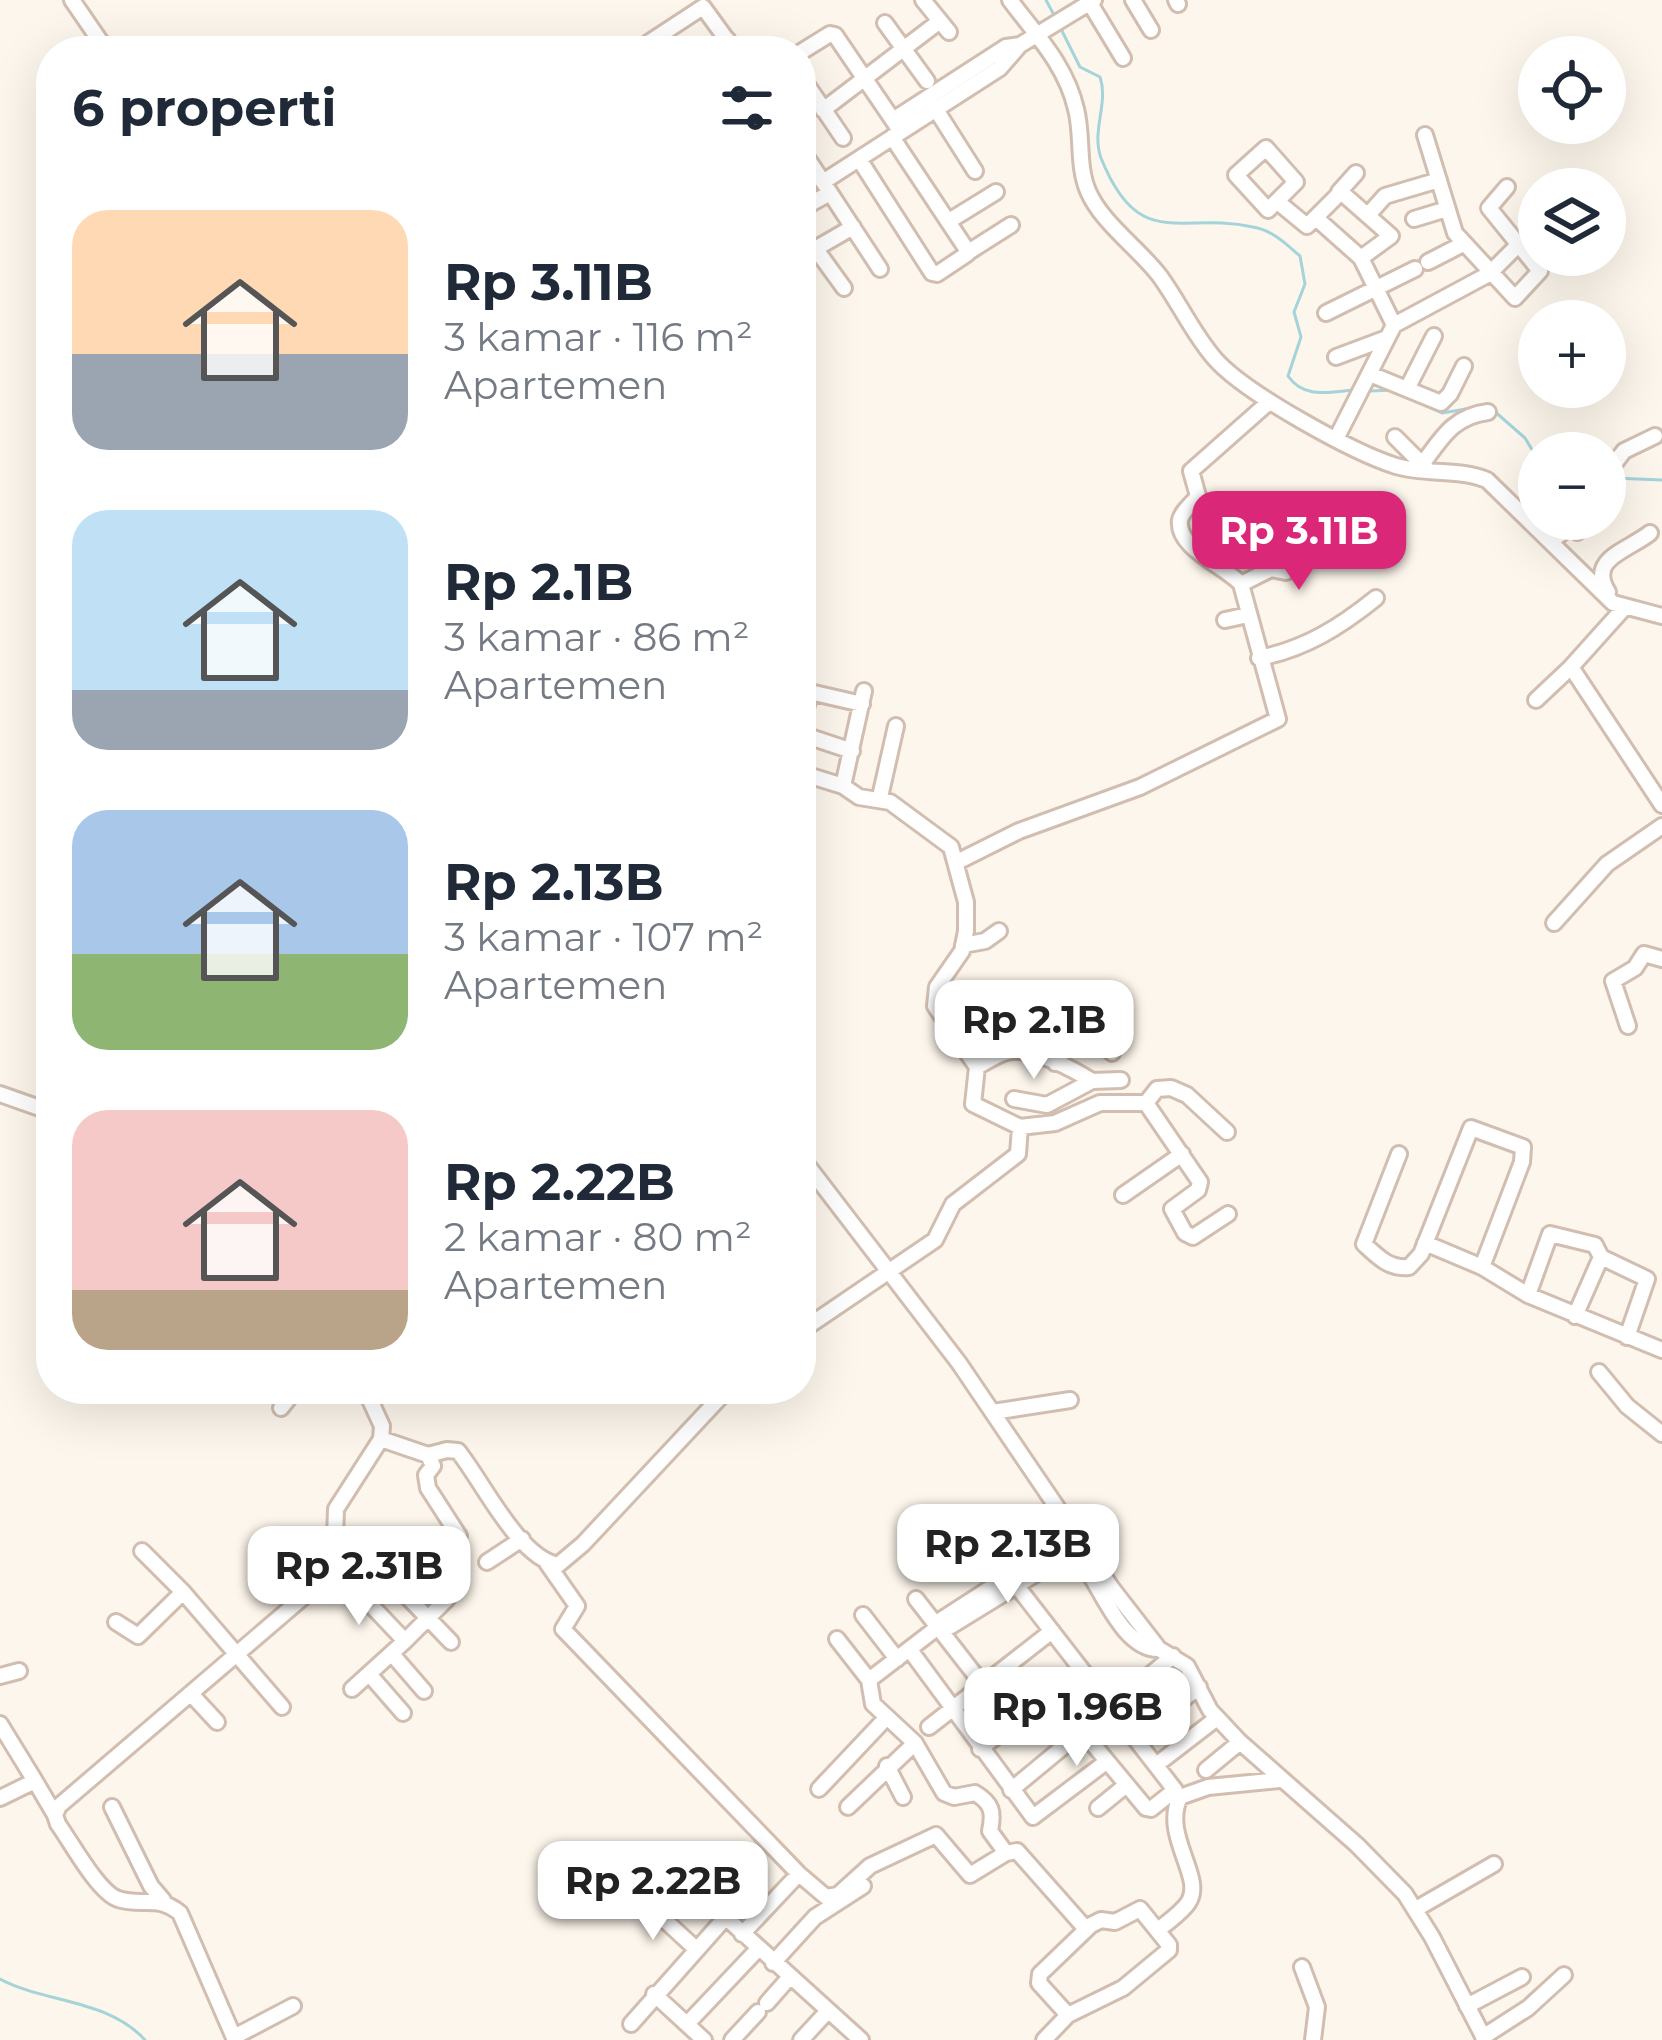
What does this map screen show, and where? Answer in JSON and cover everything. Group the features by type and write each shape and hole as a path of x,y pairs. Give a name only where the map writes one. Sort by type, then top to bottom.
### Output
{"street":[{"path":"72,0 97,36"},
{"path":"823,110 944,27 923,0"},
{"path":"1010,0 1055,57 1069,85 1077,111 1083,174 1094,202 1162,279 1214,359 1269,402 1394,465 1487,480 1606,597 1624,608 1662,616"},
{"path":"1133,0 1151,30"},
{"path":"896,130 935,108 1006,46 1020,45 1090,1 1124,58"},
{"path":"659,36 703,7 724,36"},
{"path":"885,23 927,81"},
{"path":"816,43 836,35 968,253"},
{"path":"816,196 896,130 974,75"},
{"path":"816,99 843,138"},
{"path":"935,108 975,171"},
{"path":"1426,135 1447,209 1463,244 1512,297 1518,297 1536,276"},
{"path":"1266,148 1296,182 1279,202 1266,209 1236,176 1266,148"},
{"path":"859,159 932,274 1011,225"},
{"path":"816,172 880,268"},
{"path":"1279,202 1305,226 1356,172"},
{"path":"1368,215 1385,196 1439,180"},
{"path":"1507,187 1489,208 1518,243"},
{"path":"1340,192 1391,236 1360,257"},
{"path":"949,221 996,193"},
{"path":"1414,220 1447,209"},
{"path":"1316,218 1360,257 1394,325"},
{"path":"816,247 853,227"},
{"path":"1326,313 1463,244"},
{"path":"1337,437 1394,325 1489,274 1518,245"},
{"path":"816,249 844,288"},
{"path":"1407,389 1434,335"},
{"path":"1336,357 1384,339"},
{"path":"1370,374 1434,402 1444,401 1464,366"},
{"path":"957,862 1018,831 1140,787 1275,722 1279,713 1259,658 1241,584 1190,545 1180,526 1181,517 1198,498 1191,471 1269,402"},
{"path":"1425,468 1449,427 1471,414 1488,412"},
{"path":"1626,450 1655,436"},
{"path":"1395,437 1425,468"},
{"path":"1606,597 1601,568 1650,532"},
{"path":"1241,584 1271,568 1289,570 1305,554 1337,552"},
{"path":"1259,658 1291,652 1334,631 1376,598"},
{"path":"1536,700 1624,608"},
{"path":"1225,620 1248,615"},
{"path":"1571,668 1659,794"},
{"path":"816,693 863,697 843,786"},
{"path":"880,797 896,726"},
{"path":"816,737 852,751"},
{"path":"816,778 859,797 880,797 948,844 957,862 966,902 963,946 937,986 934,1000 977,1067 974,1106 1020,1127 1055,1123 1100,1103 1146,1103"},
{"path":"1555,923 1601,869 1662,826"},
{"path":"963,946 999,931"},
{"path":"1628,1026 1612,981 1635,968 1644,954 1662,959"},
{"path":"1054,1063 1082,1029 1112,1053"},
{"path":"977,1067 1007,1051 1026,1052 1066,1064 1092,1081"},
{"path":"1014,1099 1047,1105 1092,1081 1121,1080"},
{"path":"1146,1103 1157,1089 1178,1090 1227,1132"},
{"path":"0,1094 36,1107"},
{"path":"1146,1103 1201,1185 1172,1209 1185,1233 1193,1238 1228,1214"},
{"path":"816,1320 935,1240 953,1204 1015,1157 1020,1150 1020,1127"},
{"path":"1399,1154 1364,1244 1399,1268 1415,1262 1425,1243 1471,1127 1525,1150 1482,1267"},
{"path":"1123,1195 1182,1154"},
{"path":"816,1176 993,1412 1094,1570 1132,1639 1187,1666 1217,1718 1279,1780 1368,1855 1416,1909 1484,2038 1528,2008 1564,1975"},
{"path":"1528,1295 1550,1234 1595,1245 1601,1257 1647,1280 1627,1337"},
{"path":"1425,1243 1482,1267 1528,1295 1662,1350"},
{"path":"1575,1316 1601,1257"},
{"path":"1599,1372 1627,1406 1662,1434"},
{"path":"993,1412 1070,1400"},
{"path":"281,1408 284,1404"},
{"path":"55,1815 59,1806 308,1596 334,1566 336,1509 381,1438 382,1426 372,1404"},
{"path":"548,1563 557,1565 572,1555 714,1404"},
{"path":"381,1438 428,1455 458,1451 577,1606 563,1625 566,1632 826,1897 838,1895 870,1866 936,1835 970,1875 1017,1851 1086,1928"},
{"path":"428,1455 433,1467 426,1477 428,1488 459,1536"},
{"path":"938,1627 951,1626 1047,1559 1053,1507"},
{"path":"487,1562 522,1539"},
{"path":"142,1551 282,1707"},
{"path":"870,1688 941,1620 1047,1559 1094,1570"},
{"path":"334,1566 405,1641"},
{"path":"352,1689 429,1618 452,1605 416,1566"},
{"path":"1016,1585 1175,1790 1151,1809 1143,1806 1083,1732"},
{"path":"398,1587 451,1642"},
{"path":"116,1622 138,1636 183,1592"},
{"path":"916,1599 983,1685"},
{"path":"863,1615 951,1710 1036,1818 1106,1762"},
{"path":"928,1727 1052,1631"},
{"path":"837,1639 887,1717 915,1743 947,1796 975,1792 988,1802 993,1816 990,1831 1006,1853"},
{"path":"1011,1790 1112,1709 1166,1653"},
{"path":"392,1654 424,1690"},
{"path":"0,1676 19,1670"},
{"path":"980,1749 1082,1670"},
{"path":"369,1674 403,1713"},
{"path":"1134,1738 1199,1687"},
{"path":"192,1695 217,1721"},
{"path":"819,1789 887,1717"},
{"path":"1156,1766 1217,1718"},
{"path":"0,1724 58,1824 106,1893 119,1900 163,1900"},
{"path":"1206,1770 1240,1742"},
{"path":"848,1807 915,1743"},
{"path":"887,1766 904,1797"},
{"path":"1158,1930 1188,1904 1193,1892 1193,1879 1177,1840 1175,1812 1180,1797 1208,1787 1279,1780"},
{"path":"0,1798 34,1781"},
{"path":"1098,1808 1125,1786"},
{"path":"112,1807 152,1886 188,1925 235,2038 263,2033 293,2006"},
{"path":"1416,1909 1494,1864"},
{"path":"669,1866 861,2040"},
{"path":"742,1934 793,1880"},
{"path":"773,1963 815,1917 863,1886"},
{"path":"644,1901 696,1949"},
{"path":"1044,2040 1069,2015 1124,1988 1168,1951 1169,1945 1138,1908 1119,1921 1101,1920 1086,1928 1038,1978 1069,2015"},
{"path":"631,2024 725,1918"},
{"path":"687,2024 758,1948"},
{"path":"1302,1967 1317,2007 1313,2040"},
{"path":"732,2040 789,1978"},
{"path":"1467,2006 1522,1978"},
{"path":"654,1994 704,2040"},
{"path":"801,2040 826,2013"}],"waterway":[{"path":"1046,0 1054,15"},
{"path":"1061,29 1080,67 1100,77 1098,148 1115,188 1147,217 1253,227 1284,242 1300,256 1305,284 1294,312 1301,337 1288,376 1309,391 1354,390"},
{"path":"1369,391 1396,390"},
{"path":"1409,398 1442,413 1478,407"},
{"path":"1493,410 1518,432"},
{"path":"1626,479 1662,480"},
{"path":"0,1979 95,2009 145,2040"}]}
